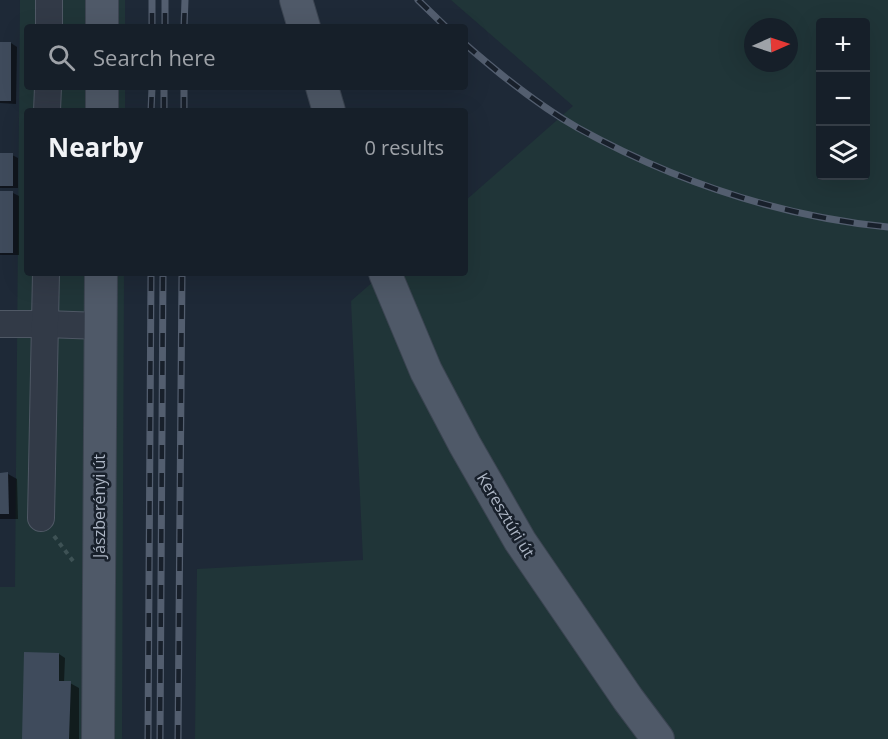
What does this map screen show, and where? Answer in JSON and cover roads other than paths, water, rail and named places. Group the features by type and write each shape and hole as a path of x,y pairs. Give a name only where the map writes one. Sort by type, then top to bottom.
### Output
{"main road":[{"path":"102,0 102,24"},
{"path":"296,0 303,24"},
{"path":"102,90 102,108"},
{"path":"323,90 328,108"},
{"name":"Jászberényi út","path":"98,739 101,276"},
{"name":"Keresztúri út","path":"386,276 426,371 520,541 658,739"}],"street":[{"path":"49,24 50,0"},
{"path":"47,108 48,90"},
{"path":"42,518 46,276"},
{"path":"0,324 100,326"}],"railway":[{"path":"152,0 152,24"},
{"path":"165,0 165,24"},
{"path":"184,24 185,0"},
{"path":"418,0 443,24"},
{"path":"468,47 520,89 564,120 652,164 690,180 767,205 847,222 888,227"},
{"path":"151,108 152,90"},
{"path":"164,90 164,108"},
{"path":"184,90 184,108"},
{"path":"148,739 151,276"},
{"path":"160,739 163,276"},
{"path":"178,739 182,276"}]}
